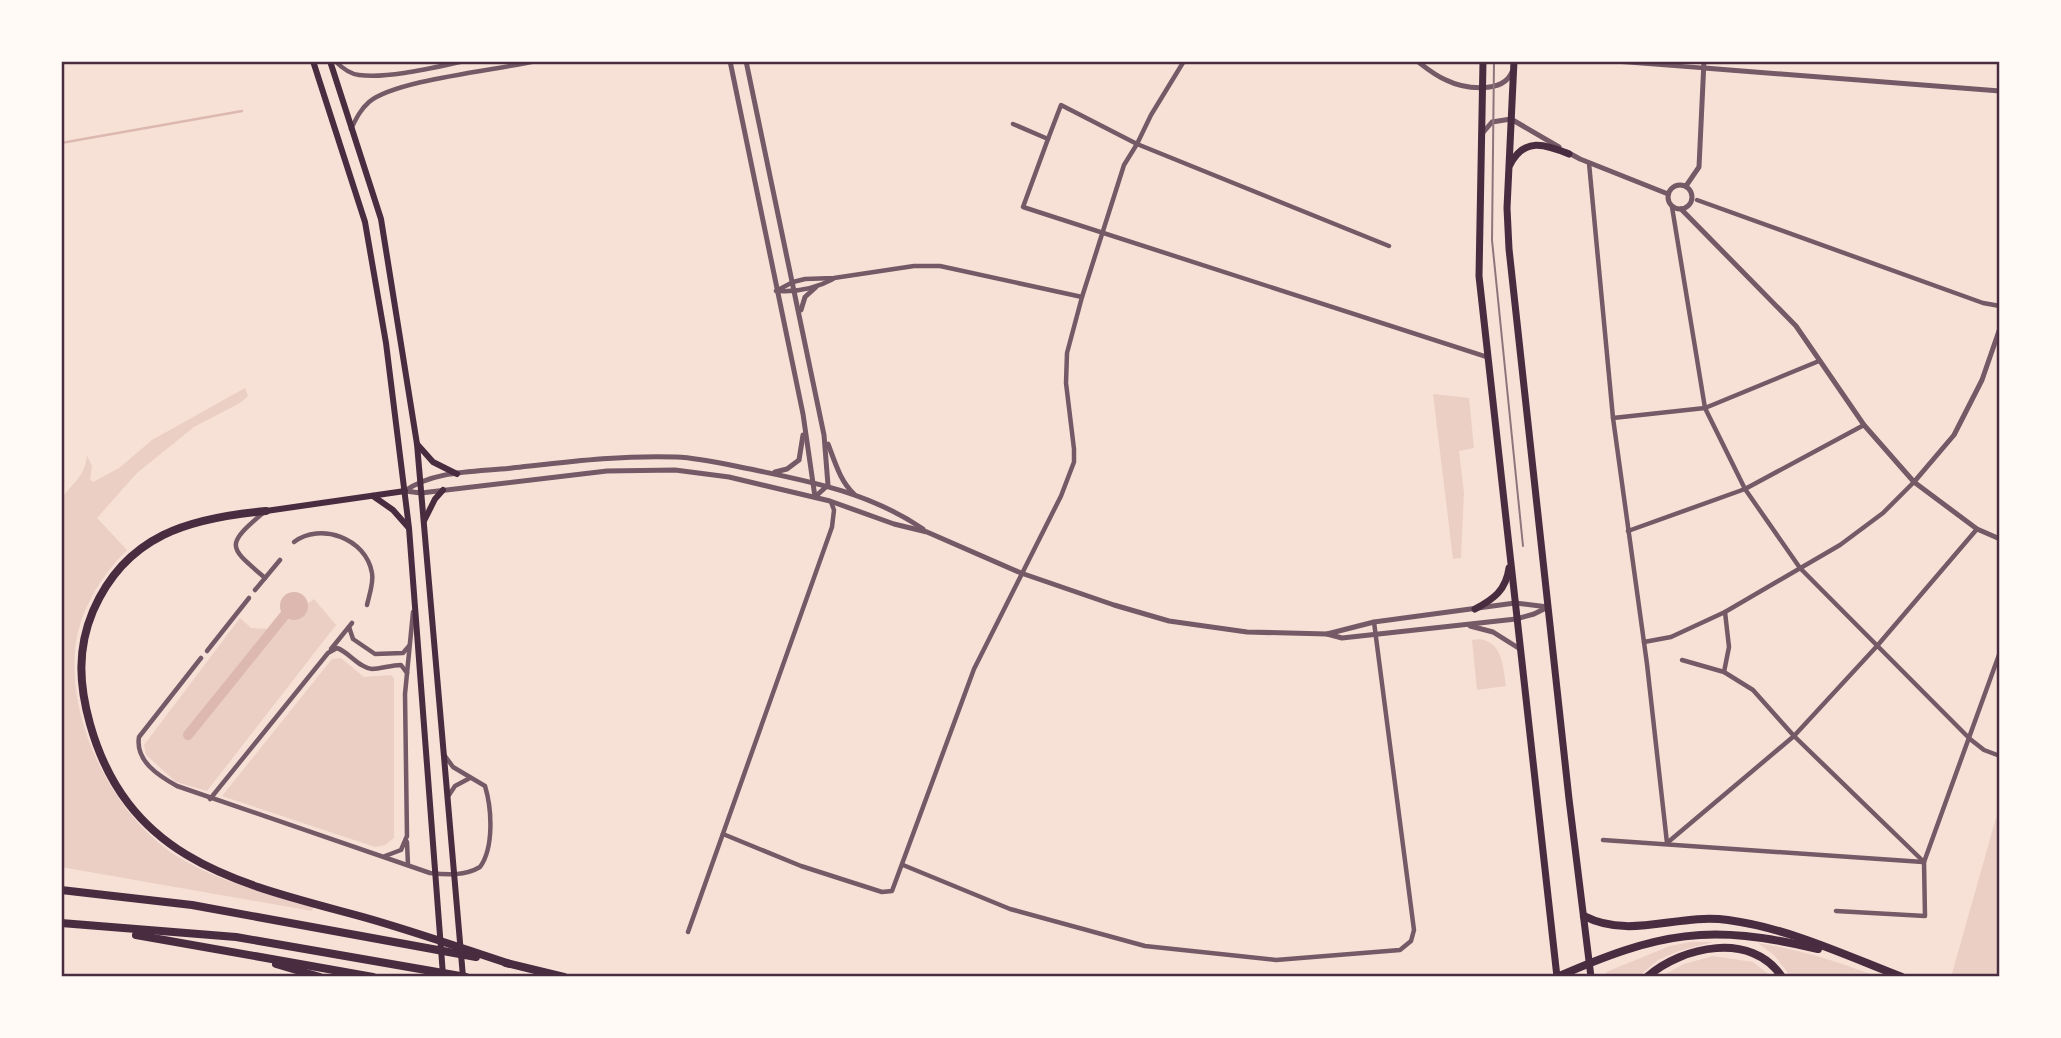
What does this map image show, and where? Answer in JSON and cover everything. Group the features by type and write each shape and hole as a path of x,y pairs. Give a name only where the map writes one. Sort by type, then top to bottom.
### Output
{"highway":[{"path":"265,511 208,518 157,536 139,548 109,581 87,626 80,668 87,712 105,764 139,818 182,853 219,874 260,889 368,919 510,964"},
{"path":"61,890 192,905 510,964 564,977"},
{"path":"1584,916 1612,927 1701,919 1745,922 1770,928 1902,977"},
{"path":"61,923 236,937 465,977"},
{"path":"91,926 373,977"},
{"path":"1557,977 1653,941 1691,934 1716,933 1759,937 1862,961"},
{"path":"1647,977 1680,956 1712,948 1743,950 1756,954 1770,963 1782,977"},
{"path":"233,951 320,977"}],"main road":[{"path":"313,61 365,222 386,343 409,528 443,977"},
{"path":"330,61 380,219 417,444 465,977"},
{"path":"1483,61 1478,251 1557,977"},
{"path":"1514,65 1508,169 1509,249 1591,977"},
{"path":"1508,169 1515,156 1525,148 1536,145 1546,145 1569,153"},
{"path":"417,444 433,462 457,474"},
{"path":"424,523 435,499 443,490"},
{"path":"265,511 405,491"},
{"path":"373,496 400,516 409,528"},
{"path":"1475,609 1494,598 1505,585 1510,550"}],"street":[{"path":"335,61 345,70 357,75 374,75 465,61"},
{"path":"351,130 359,112 381,94 507,64 536,61"},
{"path":"730,61 803,414 815,497"},
{"path":"746,61 824,435 828,485"},
{"path":"723,834 801,866 881,892 892,891 974,669 1061,496 1074,462 1065,369 1082,297 1124,165 1184,61"},
{"path":"1417,61 1446,80 1482,87 1504,83 1510,78 1514,65"},
{"path":"1612,62 1704,65 2000,91"},
{"path":"1686,186 1699,167 1704,65"},
{"path":"1389,246 1137,145 1061,106 1023,207 1488,357"},
{"path":"1481,135 1492,122 1511,119 1588,163 1668,194"},
{"path":"1013,124 1048,139"},
{"path":"1588,163 1613,418 1644,642 1667,843"},
{"path":"1672,207 1681,209 1692,201 1691,191 1686,186 1675,185 1668,194 1668,201 1672,207 1705,408 1745,489 1800,568 1969,739 1984,750 2000,756"},
{"path":"1697,200 1983,303 2000,306"},
{"path":"1681,209 1796,326 1864,425 1914,482 1977,529 2000,539"},
{"path":"776,291 793,282 814,278 834,278 914,266 940,266 1082,297"},
{"path":"776,291 795,292 816,287 834,278"},
{"path":"800,317 804,300 816,287"},
{"path":"1644,642 1671,637 1725,612 1840,545 1883,513 1954,435 1982,380 2000,328"},
{"path":"1613,418 1705,408 1819,361"},
{"path":"770,473 787,469 799,460 803,439 803,414"},
{"path":"1628,531 1745,489 1864,425"},
{"path":"824,435 845,485 857,496"},
{"path":"405,491 420,480 457,474 605,458 678,457 828,485 906,517 927,532"},
{"path":"405,491 421,493 607,471 676,470 729,477 830,501 894,524 927,532 1021,573 1114,605 1169,621 1247,632 1327,634 1342,638 1376,636 1516,619 1548,607"},
{"path":"815,497 828,485"},
{"path":"688,932 832,527 834,510 830,501"},
{"path":"265,511 237,537 234,544 237,554 265,578"},
{"path":"1667,843 1794,736 1877,646 1977,529"},
{"path":"294,542 301,537 318,533 333,533 346,539 364,555 372,573 367,605"},
{"path":"255,590 280,560"},
{"path":"408,865 405,694 414,597"},
{"path":"207,651 249,598"},
{"path":"1327,634 1342,628 1374,622 1515,603 1548,607"},
{"path":"1724,672 1729,647 1725,612"},
{"path":"903,864 1010,909 1145,946 1276,960 1400,950 1411,941 1414,930 1374,622"},
{"path":"210,799 351,625 353,639 379,655 405,652 410,642"},
{"path":"1464,625 1493,632 1520,649"},
{"path":"328,653 337,648 345,651 364,667 371,669 397,664 403,666 407,673"},
{"path":"1836,911 1925,916 1924,862 2000,652"},
{"path":"201,658 139,737 139,754 145,762 177,786 430,873 448,875 474,871 485,861 490,840 485,786 453,767 445,755"},
{"path":"1682,660 1724,672 1752,690 1794,736 1924,862"},
{"path":"449,799 456,786 471,778"},
{"path":"381,856 392,855 401,850 407,836"},
{"path":"1604,840 1924,862"}],"shaded area":[{"path":"245,388 248,396 194,427 137,473 97,518 127,550 99,584 85,610 77,638 75,681 88,738 100,766 133,817 153,838 175,855 208,873 242,886 314,906 312,911 61,867 61,499 81,474 87,455 92,466 90,479 93,482 119,468 152,440"},
{"path":"1433,394 1469,398 1474,448 1459,451 1464,493 1461,558 1453,559"},
{"path":"294,592 304,596 308,606 304,616 294,620 284,616 280,606 284,596"},
{"path":"314,599 336,625 207,791 176,782 146,755 144,745 240,618 251,628 272,629"},
{"path":"1472,640 1488,641 1498,651 1506,686 1477,690"},
{"path":"341,658 364,677 391,675 394,678 394,838 385,845 375,847 222,796 332,659"},
{"path":"1996,818 2000,818 2000,977 1951,977"},
{"path":"1690,942 1713,942 1658,960 1638,977 1606,977 1606,972 1670,946"},
{"path":"1758,943 1819,957 1878,977 1791,977 1774,955"},
{"path":"1713,956 1753,962 1772,977 1660,977 1684,964"}],"waterway":[{"path":"61,143 242,111"},
{"path":"188,735 284,616"}],"tram line":[{"path":"1494,61 1492,240 1523,546"}]}
